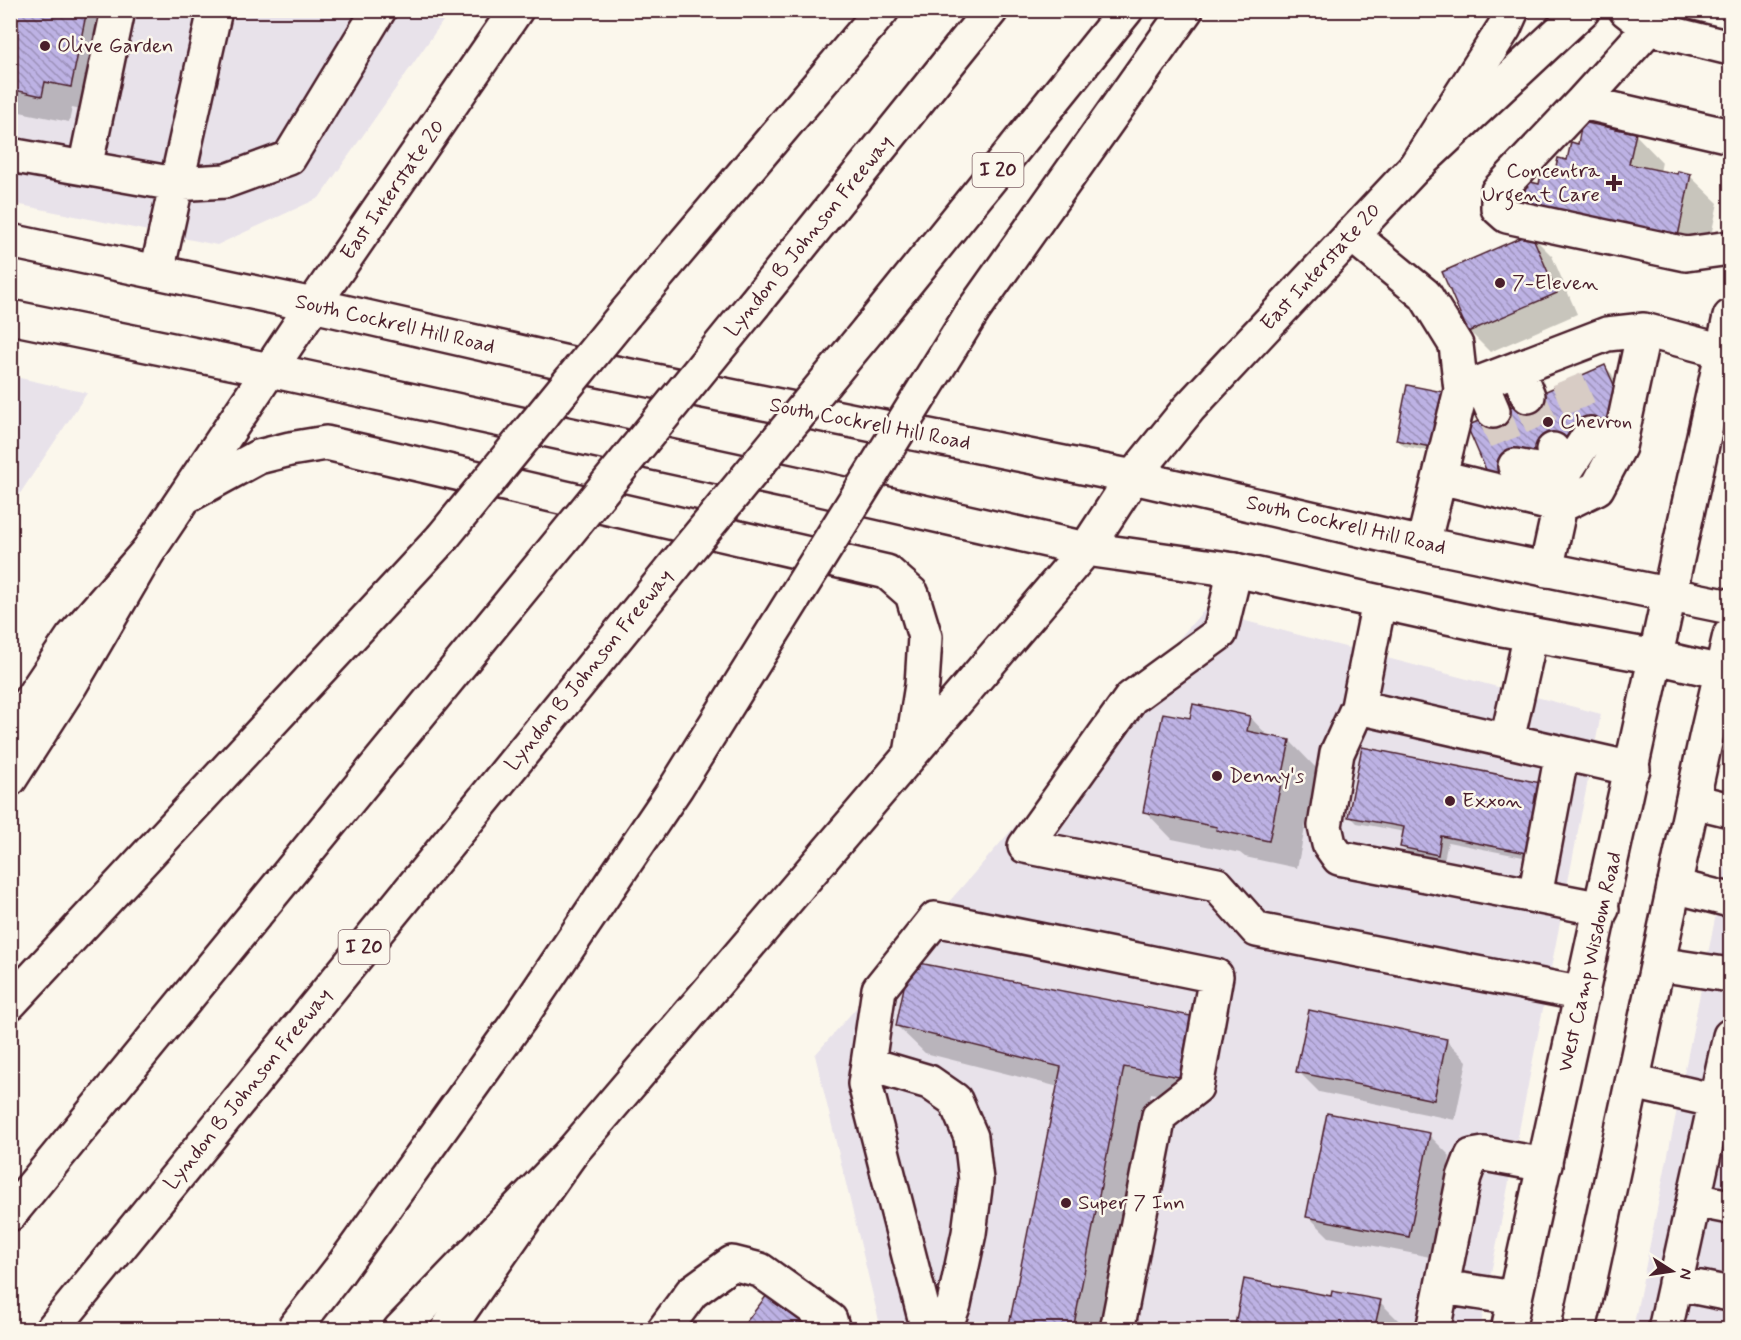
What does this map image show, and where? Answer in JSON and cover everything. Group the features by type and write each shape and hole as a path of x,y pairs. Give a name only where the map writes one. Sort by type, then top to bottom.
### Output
{"main road":[{"path":"85,168 118,10"},
{"path":"157,272 215,10"},
{"path":"10,154 175,184 226,181 290,158 379,10"},
{"name":"East Interstate 20","path":"270,370 516,10"},
{"path":"10,1003 442,538 625,314 882,10"},
{"name":"Lyndon B Johnson Freeway","path":"10,1214 561,541 991,10"},
{"name":"Lyndon B Johnson Freeway","path":"52,1329 869,329 1126,10"},
{"path":"293,1329 339,1271 519,1020 677,786 974,311 1185,10"},
{"path":"1415,167 1504,28 1512,10"},
{"name":"East Interstate 20","path":"1086,549 1133,477 1189,408 1415,167 1584,10"},
{"path":"1731,48 1638,19 1582,102 1498,191 1498,208 1507,216 1686,254 1731,248"},
{"path":"1582,102 1731,136"},
{"path":"1351,234 1425,295 1456,345 1478,395 1440,477 1424,544"},
{"name":"South Cockrell Hill Road","path":"10,241 313,305 585,367 1133,477 1424,544 1731,607"},
{"name":"West Camp Wisdom Road","path":"1508,1329 1731,317"},
{"path":"12,321 270,370 801,484 1086,549 1234,570 1726,673"},
{"path":"1478,395 1562,367 1607,334 1644,330 1723,351"},
{"path":"1515,465 1597,488 1619,447 1644,330"},
{"path":"10,778 71,684 149,550 270,370"},
{"path":"1546,570 1559,477 1590,434"},
{"path":"185,496 258,457 326,443 887,572 912,594 925,637 922,685 911,754"},
{"path":"1440,477 1559,477"},
{"path":"400,1329 571,1153 1086,549"},
{"path":"10,730 72,638 149,550"},
{"path":"1234,570 1220,633 1131,698 1025,846 1217,885 1257,930 1583,994"},
{"path":"1379,602 1358,707 1337,753 1325,826 1329,844 1340,858 1602,909"},
{"path":"1507,740 1531,634"},
{"path":"1579,1329 1693,801 1726,673 1731,635"},
{"path":"1358,707 1633,769"},
{"path":"1534,896 1562,753"},
{"path":"1693,801 1731,810"},
{"path":"1674,886 1731,900"},
{"path":"928,1329 865,1084 879,989 935,919 1216,976 1196,1087 1159,1116 1117,1329"},
{"path":"1658,964 1731,975"},
{"path":"1665,1329 1694,1200 1723,1102 1731,1036"},
{"path":"868,1065 929,1082 955,1100 970,1137 976,1180 969,1233 956,1294 944,1329"},
{"path":"1633,1082 1723,1102"},
{"path":"447,1329 571,1153"},
{"path":"1433,1329 1464,1177 1472,1156 1484,1154 1545,1165"},
{"path":"1694,1200 1731,1207"},
{"path":"664,1329 692,1292 732,1263 760,1270 830,1320 833,1329"},
{"path":"1675,1283 1731,1294"},
{"path":"1442,1287 1515,1298"}],"shaded area":[{"path":"10,11 450,11 319,198 217,245 11,203"},
{"path":"10,376 87,393 11,507"},
{"path":"1204,610 1601,714 1480,1329 881,1329 815,1055"},
{"path":"1730,844 1730,1329 1633,1329"}],"building":[{"name":"Olive Garden","path":"10,10 87,10 71,87 45,82 42,96 10,89"},
{"name":"Concentra Urgent Care","path":"1582,122 1636,133 1629,164 1677,174 1678,171 1691,174 1677,241 1527,210 1529,197 1524,196 1527,181 1539,184 1542,169 1555,172 1558,158 1567,160 1571,142 1578,144"},
{"name":"7-Eleven","path":"1531,233 1557,293 1468,332 1442,272"},
{"name":"Chevron","path":"1605,365 1629,418 1490,479 1467,426"},
{"path":"1407,385 1443,392 1431,447 1396,440"},
{"name":"Denny's","path":"1193,704 1250,716 1247,731 1290,740 1269,841 1216,830 1217,827 1143,812 1163,713 1190,718"},
{"name":"Exxon","path":"1362,747 1551,785 1537,855 1441,836 1438,855 1400,847 1404,827 1348,817"},
{"name":"Super 7 Inn","path":"919,963 1191,1016 1179,1077 1124,1067 1073,1330 1008,1330 1061,1067 896,1026 905,982"},
{"path":"1309,1010 1447,1039 1434,1100 1296,1072"},
{"path":"1327,1113 1430,1133 1409,1237 1306,1217"},
{"path":"794,1271 825,1295 804,1322 808,1325 805,1330 740,1330 767,1295 772,1299"},
{"path":"1244,1279 1331,1296 1332,1291 1381,1300 1374,1330 1234,1330"}],"tunnel":[{"path":"1567,379 1590,434"},
{"path":"1528,396 1553,450"},
{"path":"1493,411 1515,466"}],"place":[{"name":"Olive Garden","path":"45,46"},
{"name":"Concentra Urgent Care","path":"1614,183"},
{"name":"7-Eleven","path":"1500,283"},
{"name":"Chevron","path":"1548,422"},
{"name":"Denny's","path":"1217,776"},
{"name":"Exxon","path":"1450,801"},
{"name":"Super 7 Inn","path":"1066,1203"}]}
